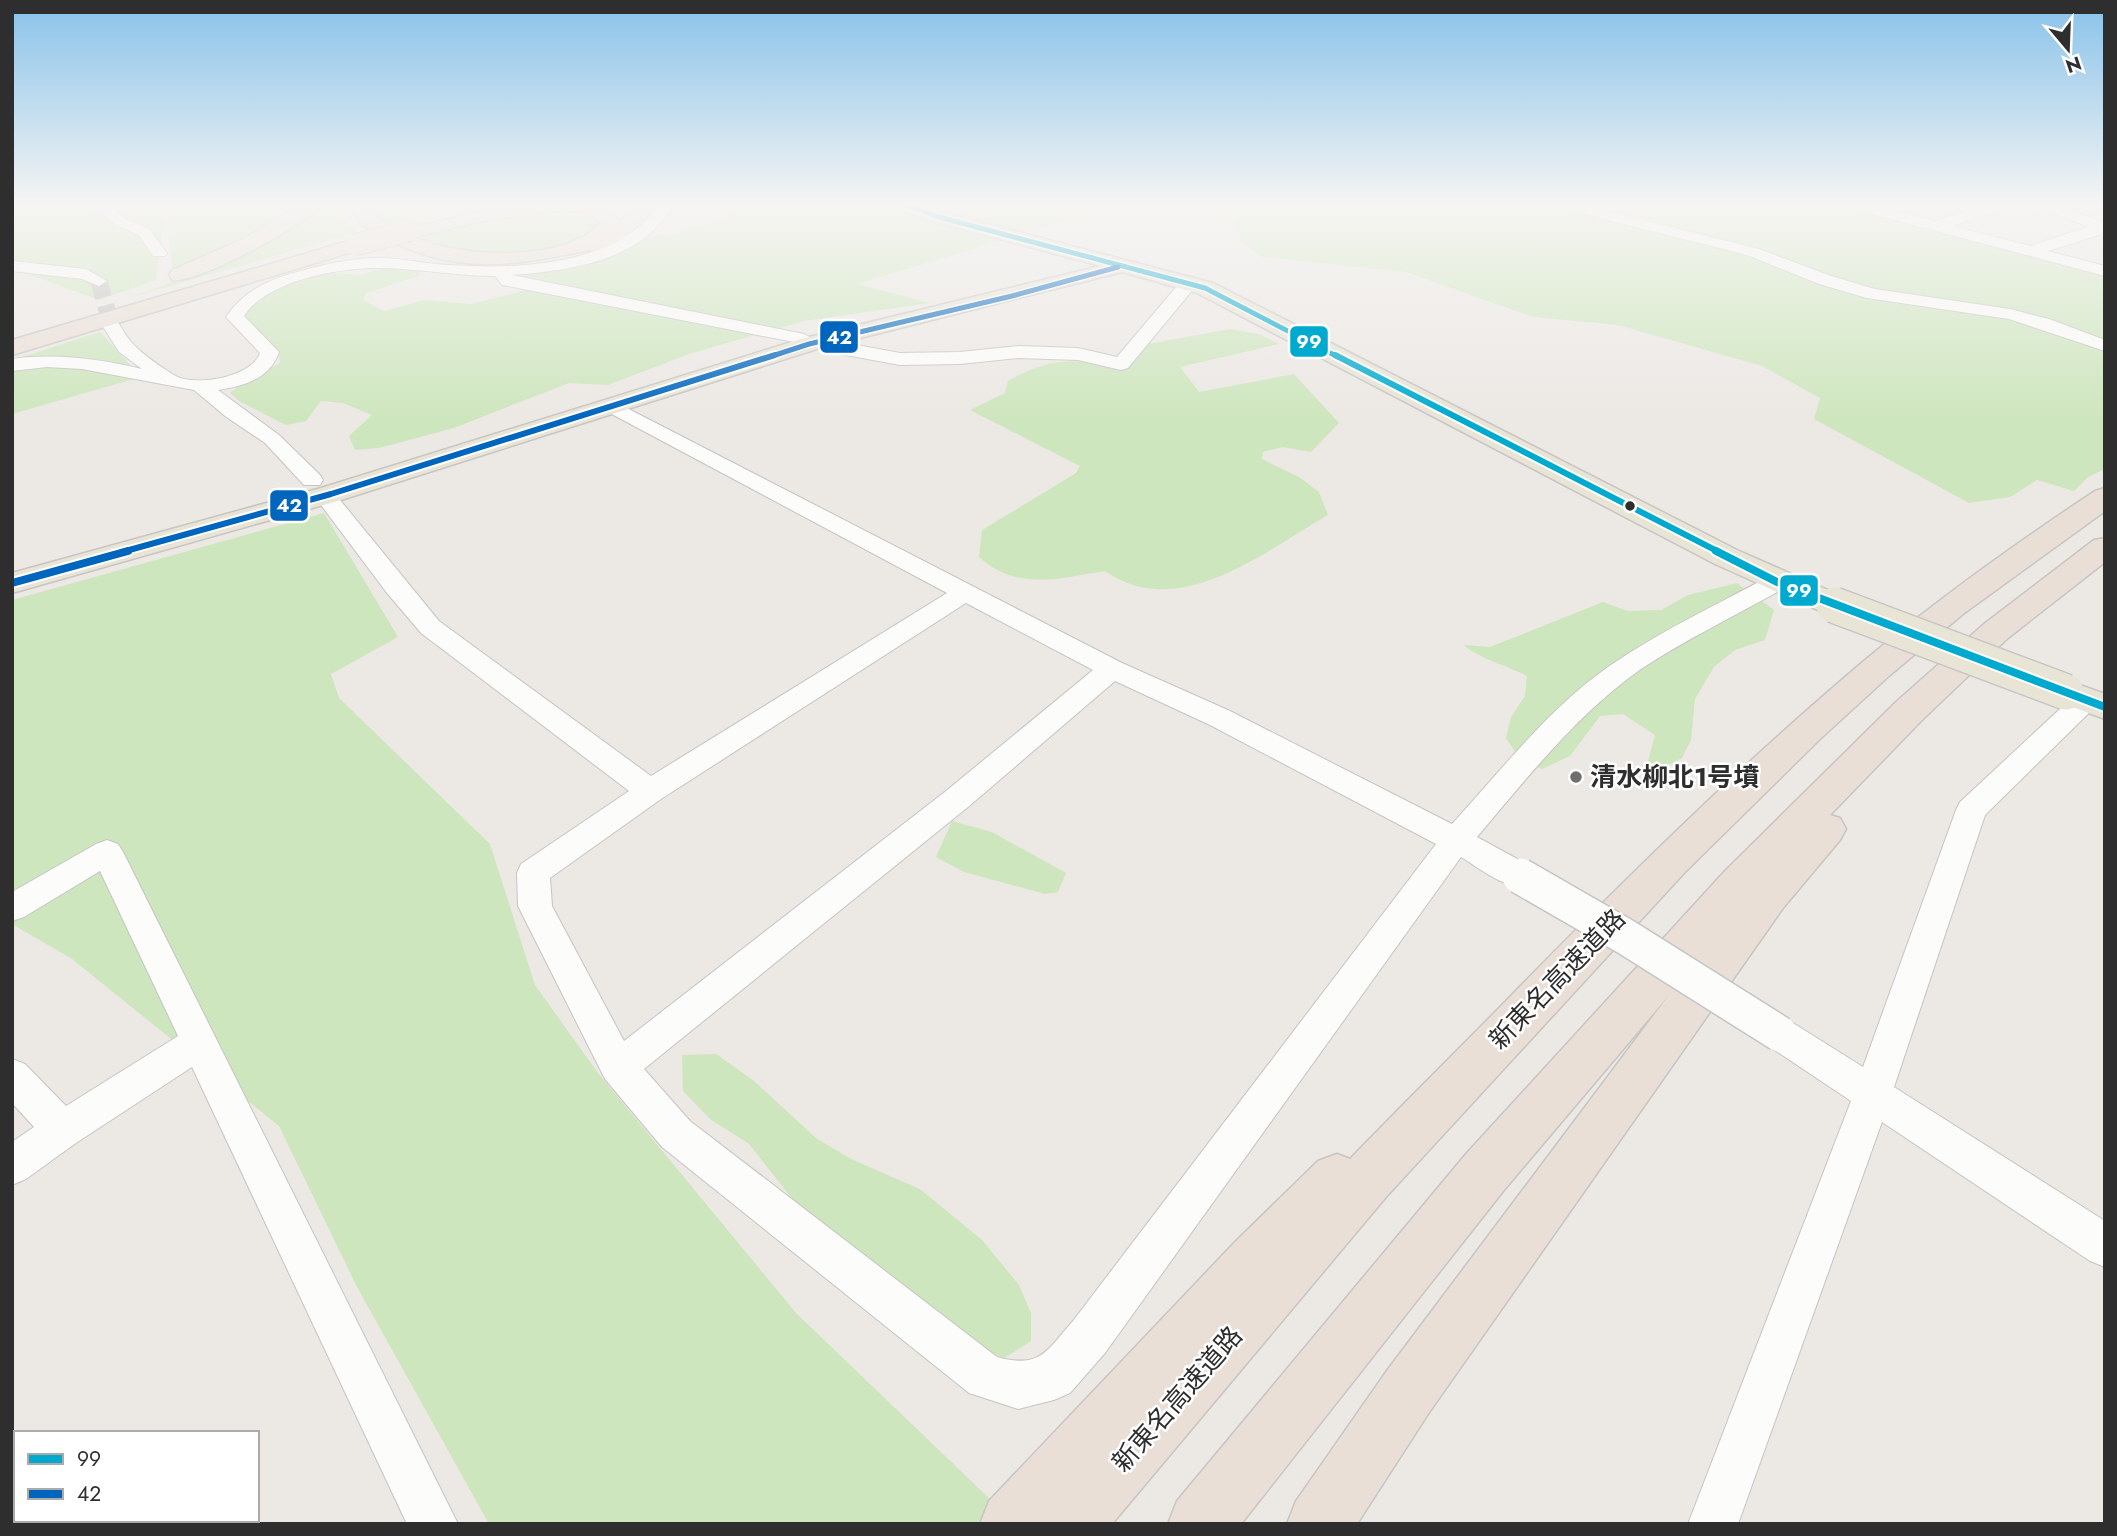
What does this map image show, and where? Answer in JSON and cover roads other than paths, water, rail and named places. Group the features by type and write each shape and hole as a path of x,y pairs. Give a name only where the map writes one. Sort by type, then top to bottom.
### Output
{"highway":[{"path":"12,333 179,275"},
{"path":"12,340 245,275"},
{"path":"12,348 252,275"},
{"name":"新東名高速道路","path":"1070,1524 1366,1180 1588,944 1711,820 1841,699 1931,622 2103,498"},
{"path":"1200,1524 1485,1172 1740,883 1909,711 1996,631 2105,547"},
{"path":"1319,1524 1407,1393 1768,896 1996,631"},
{"path":"1012,1524 1255,1262 1449,1065 1588,944"}],"main road":[{"path":"12,583 256,516 809,344 1096,275"},
{"path":"1156,275 1224,297 1777,582 2086,699"}],"street":[{"path":"87,275 99,281"},
{"path":"12,365 52,361 84,363 200,385 244,377 262,369 269,361 270,352 235,317 239,306 248,298 272,286 309,275"},
{"path":"502,275 508,281 804,339"},
{"path":"1813,275 1873,294 2010,314 2056,327 2105,346"},
{"path":"835,347 900,359 1019,352 1079,354 1121,364 1189,284"},
{"path":"111,325 127,348 166,378"},
{"path":"200,385 232,412 272,439 312,480"},
{"path":"613,407 1112,669 1220,718 1456,840 1626,937 1873,1093 2105,1245"},
{"path":"332,505 430,627 650,791"},
{"path":"966,592 650,791 533,873 535,906 618,1067 676,1134 985,1377 1018,1386 1054,1377 1089,1337 1456,840 1538,747 1582,703 1632,663 1777,582"},
{"path":"618,1067 957,799 1112,669"},
{"path":"1713,1524 1873,1093 1971,810 2086,699"},
{"path":"12,908 107,852 433,1524"},
{"path":"12,1166 62,1130 198,1043"},
{"path":"12,1076 62,1130"}],"tunnel":[{"path":"99,281 111,325"}],"place":[{"name":"清水柳北1号墳","path":"1576,777"}]}
